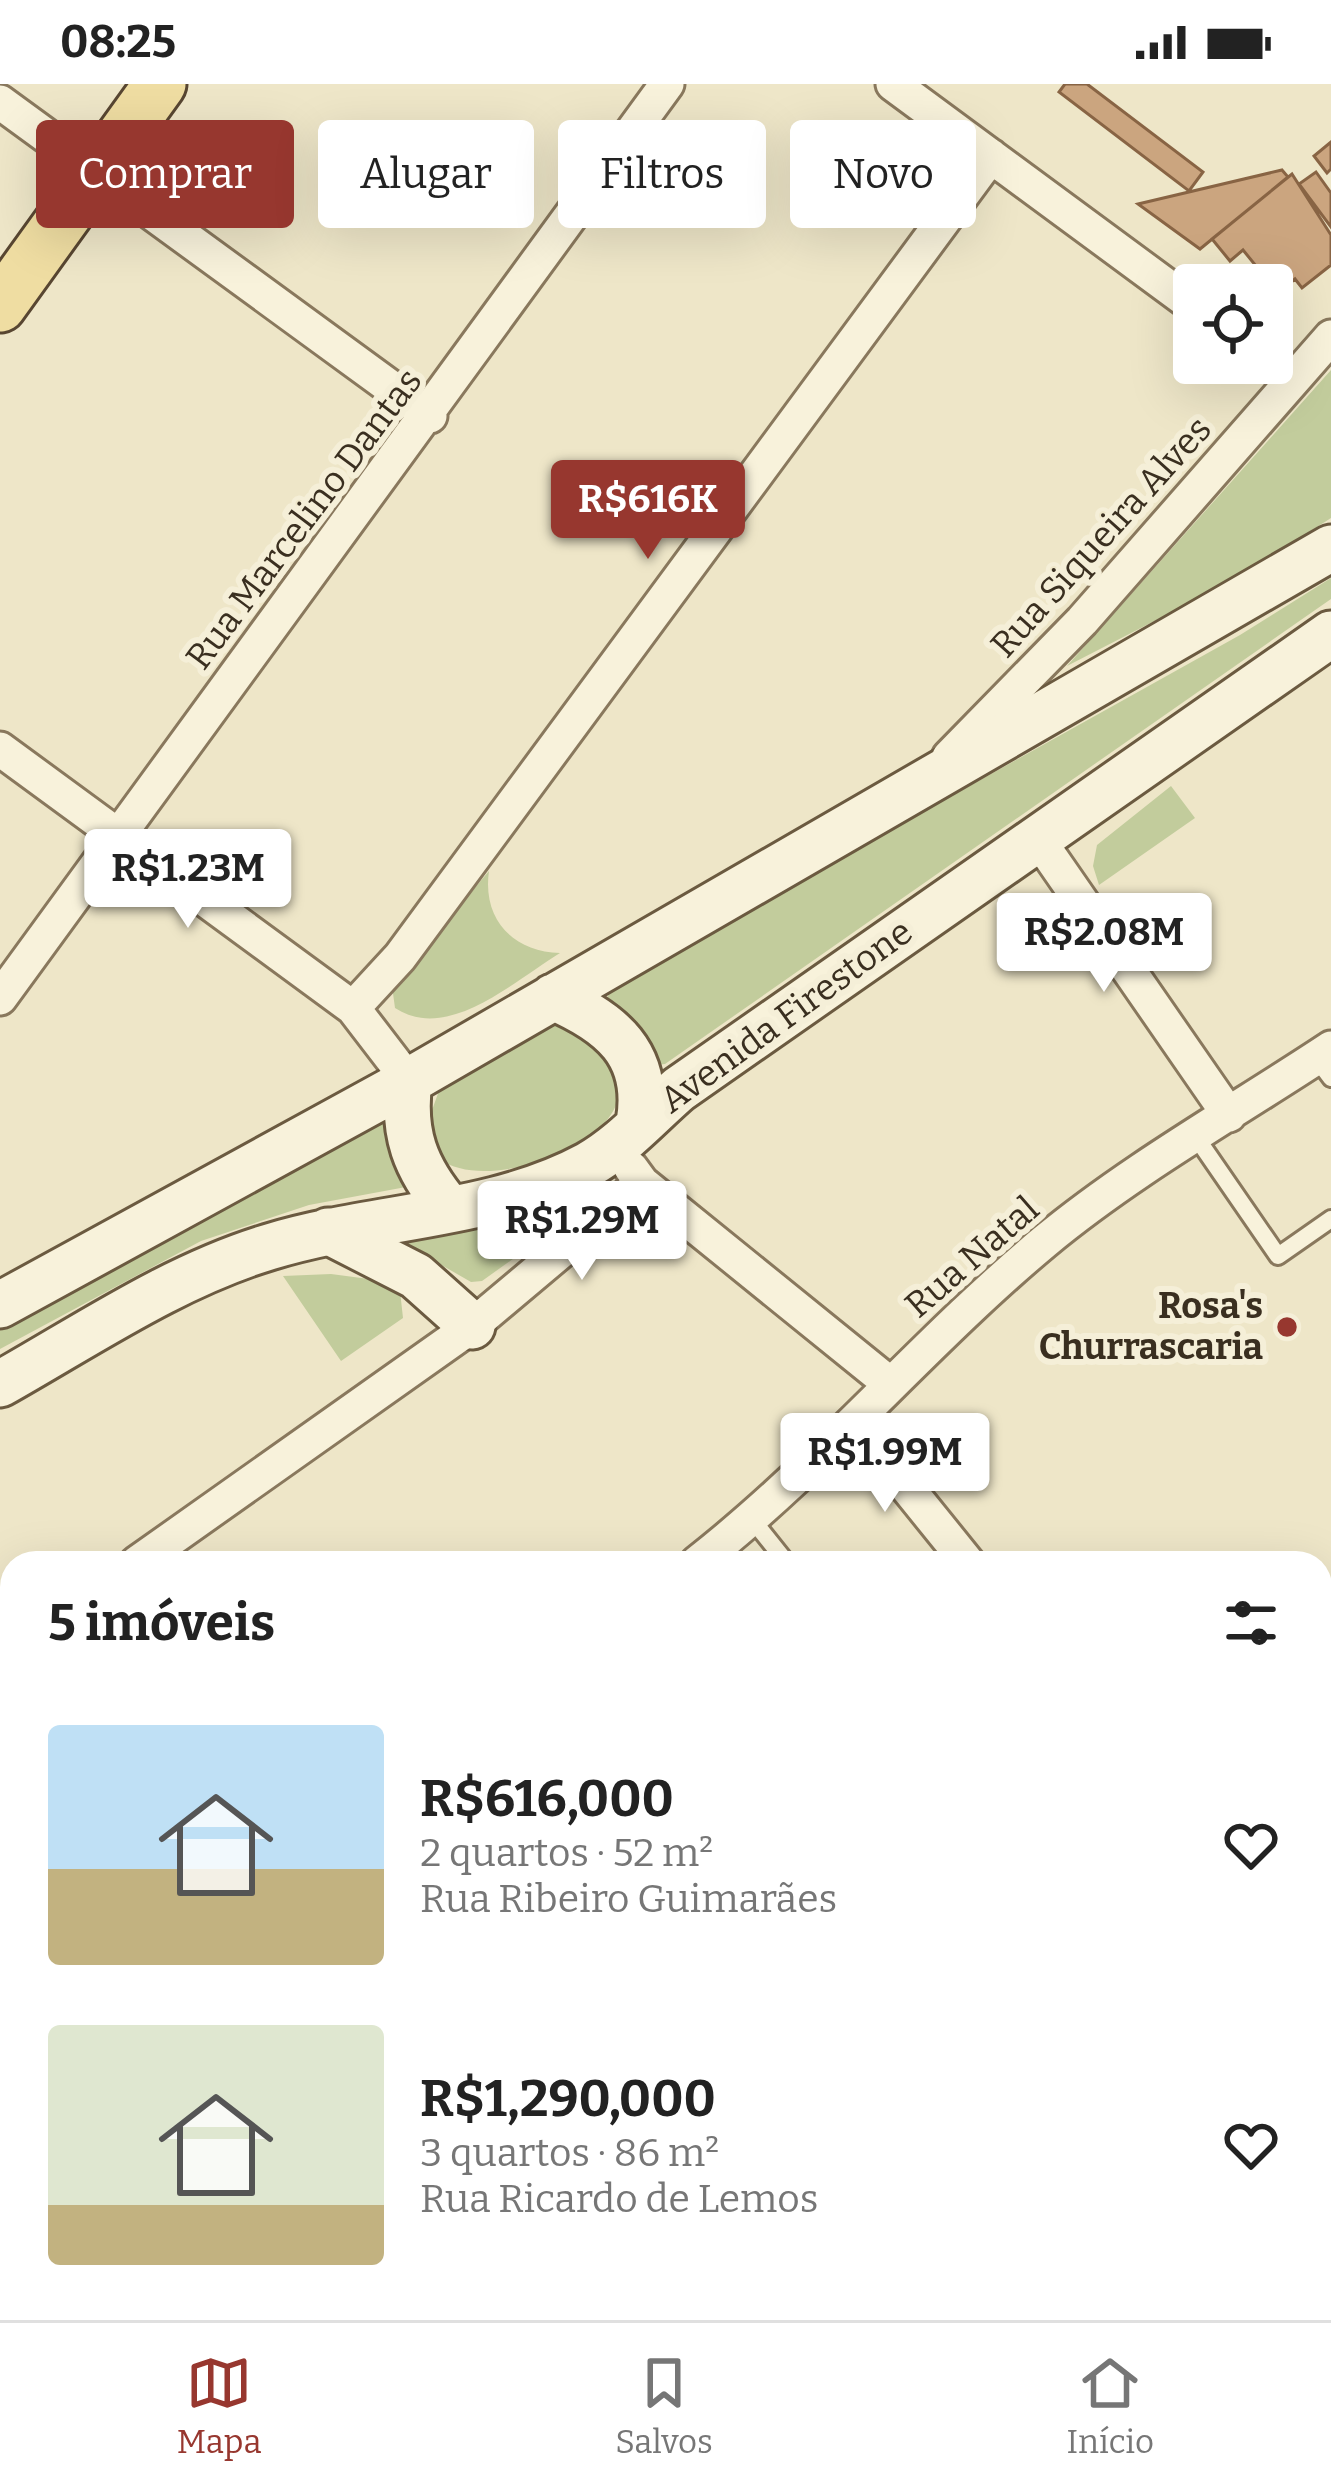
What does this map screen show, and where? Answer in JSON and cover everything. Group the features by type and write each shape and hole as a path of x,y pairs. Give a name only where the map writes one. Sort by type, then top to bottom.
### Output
{"main road":[{"path":"134,120 160,84"},
{"path":"0,306 56,228"},
{"path":"0,1305 409,1081 1331,548"},
{"name":"Avenida Firestone","path":"0,1384 180,1282 268,1247 540,1186 632,1151 1036,836 1331,634"},
{"path":"553,997 594,1015 629,1050 640,1072 632,1151"},
{"path":"409,1081 404,1118 412,1153 449,1208"},
{"path":"328,1231 416,1276 472,1326"}],"street":[{"name":"Rua Marcelino Dantas","path":"0,998 430,416 667,84"},
{"path":"893,84 1173,290"},
{"path":"0,102 36,128"},
{"path":"353,1009 400,957 991,156"},
{"path":"173,228 430,416"},
{"name":"Rua Siqueira Alves","path":"1293,365 1331,337"},
{"name":"Rua Siqueira Alves","path":"922,784 1082,621 1274,384"},
{"path":"0,749 353,1009 409,1081"},
{"path":"1036,836 1229,1115"},
{"name":"Rua Natal","path":"712,1551 855,1423 889,1383 1044,1242 1229,1115 1326,1062"},
{"path":"154,1551 472,1326 632,1151 889,1383"},
{"path":"855,1423 958,1551"}],"lane":[{"path":"1196,1137 1278,1256 1331,1219"},
{"path":"751,1518 777,1551"}],"green space":[{"path":"1331,370 1331,518 1234,580 1067,666"},
{"path":"1331,578 1331,599 665,1064 657,1065 637,1023 607,998 613,985 1240,635"},
{"path":"1171,786 1195,818 1099,885 1093,866 1097,845"},
{"path":"489,871 491,904 504,930 528,947 560,953 502,992 458,1013 415,1017 395,1008 392,986"},
{"path":"554,1025 612,1053 619,1094 608,1118 591,1135 540,1161 484,1171 459,1168 440,1159 427,1124 440,1088"},
{"path":"382,1121 389,1127 406,1187 309,1205 201,1241 0,1349 0,1328 161,1235"},
{"path":"574,1204 573,1216 482,1281 471,1282 405,1244 407,1237 507,1226"},
{"path":"331,1274 384,1281 400,1291 403,1318 341,1361 283,1276"}],"building":[{"path":"1065,84 1087,84 1203,172 1189,191 1059,92"},
{"path":"1331,142 1331,169 1327,173 1314,156"},
{"path":"1282,170 1288,177 1200,249 1138,204"},
{"path":"1316,172 1331,193 1331,227 1299,184"},
{"path":"1292,174 1331,235 1331,265 1302,288 1293,281 1293,264 1254,264 1243,250 1230,261 1212,239"}],"place":[{"name":"Rosa's Churrascaria","path":"1287,1327"}]}
